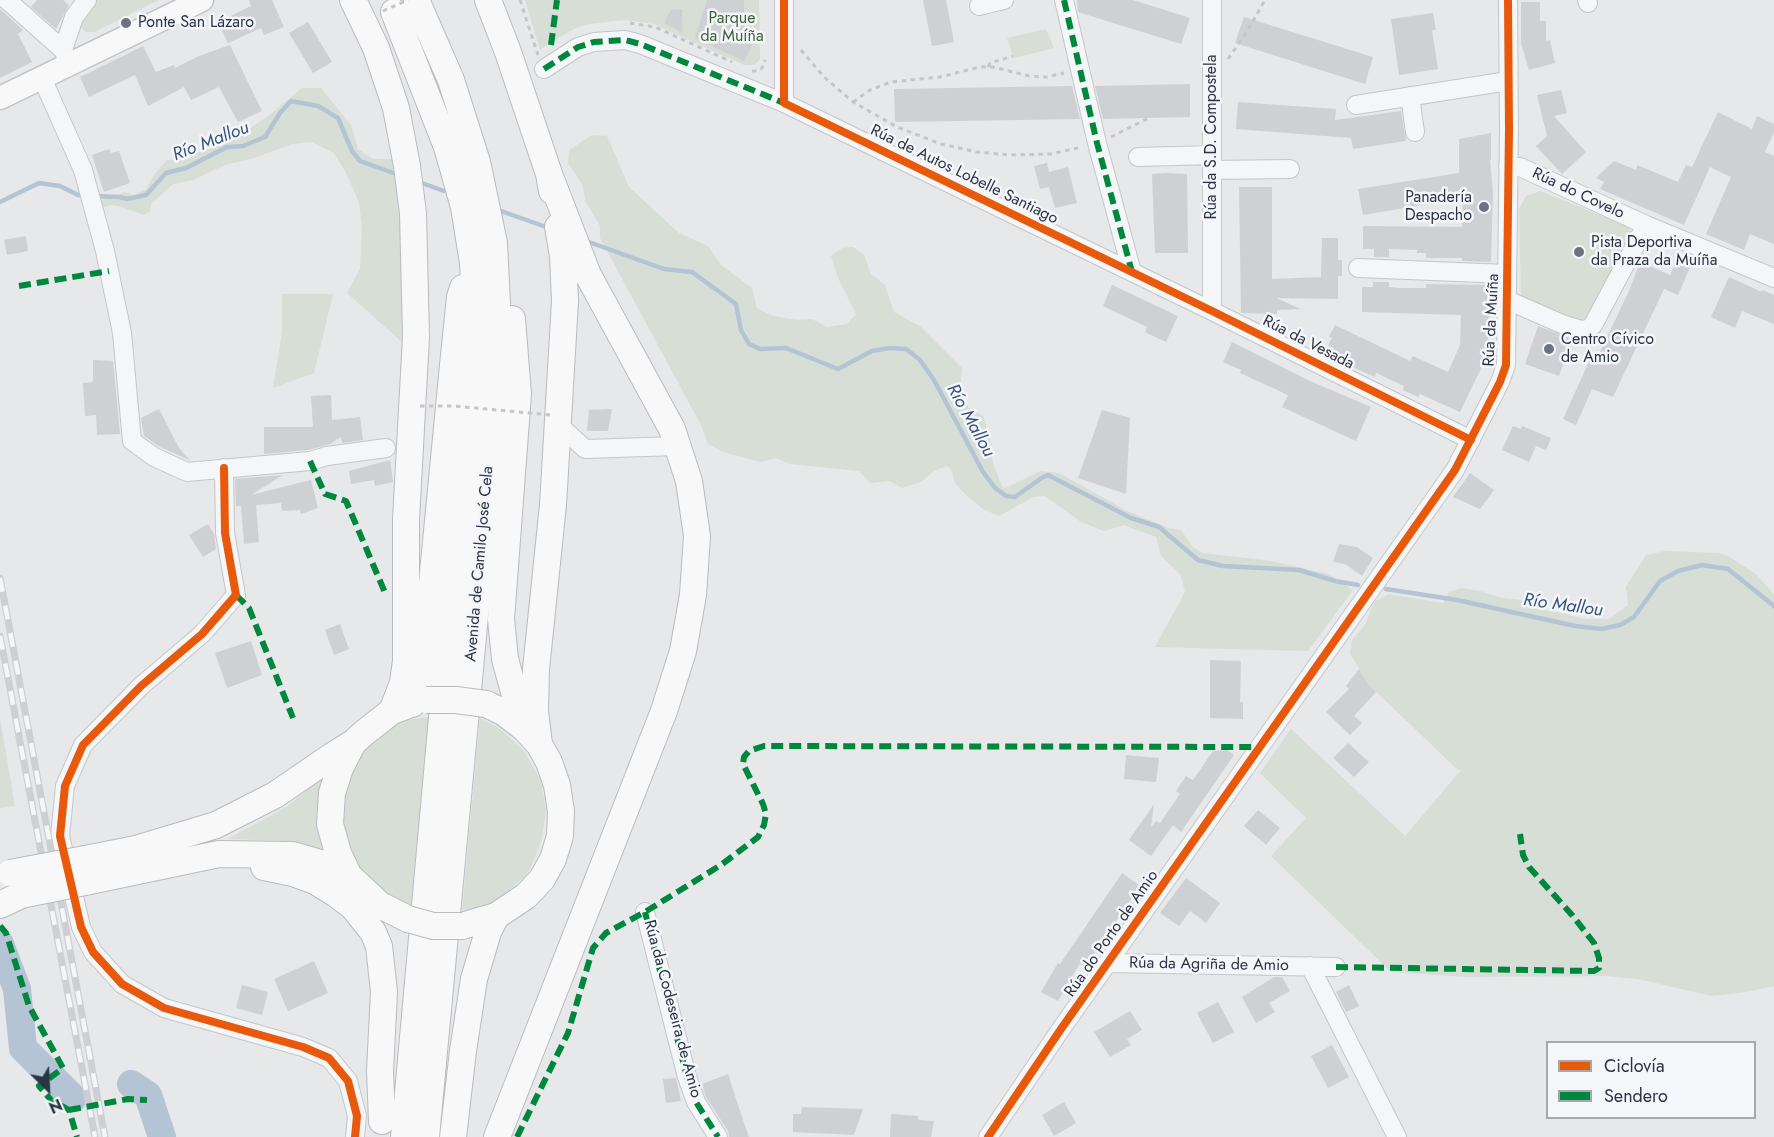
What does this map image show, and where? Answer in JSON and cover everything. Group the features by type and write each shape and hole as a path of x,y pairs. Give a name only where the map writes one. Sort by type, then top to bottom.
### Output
{"highway":[{"path":"353,0 376,48 396,108 413,213 417,309 406,519 406,660 403,683 410,705"},
{"path":"488,0 549,174 588,275 672,429 689,480 697,536 693,595 682,651 664,711 497,1137"},
{"path":"499,0 508,52"},
{"name":"Avenida de Camilo José Cela","path":"400,6 447,147 464,207 473,263 475,304 471,398 404,1137"},
{"name":"Avenida de Camilo José Cela","path":"400,6 451,80 477,162 494,243 498,294 496,392 426,1137"},
{"path":"532,736 536,669 553,505 555,420 565,302 563,256 549,174"},
{"path":"410,705 424,666 460,297 473,263"},
{"path":"5,886 85,871 219,854 293,855 310,859 349,876 380,905 408,919 433,926 462,926 495,916 526,896 542,879 553,859 560,836 561,811 557,785 549,762 532,736 504,659 501,639 518,394 512,315 498,294"},
{"path":"85,871 136,849 216,825 275,795 353,743 363,733 410,705 456,700 486,704 503,712 532,736"},
{"path":"349,876 338,853 330,824 332,793 340,768 353,743"},
{"path":"251,853 263,867 293,873 315,881 336,894 353,907 373,932 379,946 384,992 380,1071 381,1129"},
{"path":"380,905 392,933 397,971 381,1129"},
{"path":"453,1137 474,979 495,916"}],"main road":[{"path":"0,98 42,78 66,57 202,0"}],"street":[{"path":"7,0 66,57"},
{"path":"66,57 74,17 87,0"},
{"path":"784,0 784,103"},
{"path":"979,6 1005,0"},
{"path":"1064,0 1097,142 1132,272"},
{"name":"Rúa da S.D. Compostela","path":"1212,0 1212,311"},
{"name":"Rúa da Muíña","path":"1259,747 1455,470 1500,382 1506,365 1508,0"},
{"name":"Rúa de Autos Lobelle Santiago","path":"544,69 578,46 594,42 625,40 640,44 784,103 1132,272"},
{"path":"42,78 83,170 105,251 122,333 132,441 154,457 187,472 310,461 327,456 386,448"},
{"path":"1356,105 1508,81"},
{"path":"1410,96 1415,132"},
{"path":"1138,157 1290,169"},
{"name":"Rúa do Covelo","path":"1508,167 1520,167 1646,225 1774,278"},
{"name":"Rúa do Covelo","path":"1507,300 1562,324 1582,330 1588,329 1593,325 1646,225"},
{"path":"1358,268 1507,274"},
{"name":"Rúa da Vesada","path":"1132,272 1471,440"},
{"path":"1184,297 1212,274"},
{"path":"555,420 585,449 678,446"},
{"path":"224,468 225,533 236,595 202,634 141,686 83,745 65,786 60,836 81,927 93,952 122,984 164,1008 303,1047 329,1058 348,1081 357,1116 355,1137"},
{"name":"Rúa do Porto de Amio","path":"988,1137 1259,747"},
{"name":"Rúa da Codeseira de Amio","path":"645,912 687,1077 696,1102 718,1137"},
{"name":"Rúa da Agriña de Amio","path":"1108,963 1336,967"},
{"name":"Rúa da Agriña de Amio","path":"1310,966 1397,1137"}],"path":[{"path":"1225,63 1265,0"},
{"path":"796,44 824,77 853,102 879,118 917,136 976,152 1032,155 1060,152 1097,142 1149,118"},
{"path":"988,67 990,63 1013,56"},
{"path":"853,102 870,90 891,82 920,80 988,67 1029,76 1047,77 1062,74 1078,65"},
{"path":"420,406 454,406 555,420"}],"green space":[{"path":"93,0 159,0 95,32 85,32 80,26"},
{"name":"Parque da Muíña","path":"525,0 759,0 760,59 755,65 744,65 654,24 623,20 578,27 540,50"},
{"path":"1046,29 1054,48 1014,58 1007,38"},
{"path":"302,88 321,88 351,125 358,149 373,159 395,159 406,278 403,343 347,293 360,268 362,227 359,202 334,153 311,142 292,144 254,158 225,165 193,180 173,184 151,204 150,211 144,215 119,206 110,205 102,208 102,200 125,192 133,195 146,190 153,176 167,160 187,159 203,150 218,137 243,133 267,117"},
{"path":"592,135 607,136 629,187 679,233 708,246 721,265 752,288 757,308 773,316 797,320 812,319 827,327 847,324 856,314 839,280 831,256 842,248 853,247 864,255 871,274 885,285 894,312 920,326 962,368 960,389 968,407 983,416 991,443 993,463 1003,489 1041,471 1059,473 1127,511 1169,528 1181,530 1193,547 1203,553 1271,561 1329,574 1353,590 1308,651 1155,647 1185,592 1181,575 1161,556 1156,537 1124,525 1104,531 1081,522 1045,496 1033,497 999,516 983,509 966,495 955,483 951,469 946,466 934,471 921,482 902,488 890,481 870,483 859,471 790,464 776,458 760,462 723,452 708,444 701,425 600,238 600,226 586,202 582,184 568,163 569,150"},
{"path":"1540,191 1627,226 1632,233 1589,317 1578,323 1521,299 1519,209 1526,196"},
{"path":"282,294 333,294 314,373 273,388 282,332"},
{"path":"1665,551 1719,553 1728,556 1756,574 1774,594 1774,986 1712,996 1638,979 1605,976 1467,977 1391,972 1271,856 1306,818 1260,773 1291,729 1405,836 1461,770 1458,770 1368,684 1350,653 1352,640 1365,625 1374,602 1389,594 1443,603 1449,592 1461,588 1502,598 1524,600 1536,609 1585,619 1609,619 1628,605 1626,587 1646,555"},
{"path":"429,717 411,906 384,894 360,872 346,844 342,808 345,791 361,752 400,721"},
{"path":"0,718 15,806 0,808"},
{"path":"480,718 500,729 524,751 541,781 546,809 542,839 526,876 491,905 462,911"},
{"path":"323,777 318,816 322,852 289,841 227,839 285,808"}],"building":[{"path":"37,0 63,0 69,5 56,29 31,7"},
{"path":"249,0 272,0 284,27 264,35 261,28 228,43 218,22 251,6"},
{"path":"707,0 744,0 744,24 747,24 746,28 750,29 745,39 753,43 744,61 695,38"},
{"path":"923,0 946,0 954,42 932,46"},
{"path":"1077,0 1133,0 1190,18 1181,44 1078,12"},
{"path":"1521,2 1540,2 1540,21 1546,21 1546,41 1550,40 1555,63 1529,70 1521,43"},
{"path":"0,9 23,30 18,34 32,62 0,78"},
{"path":"682,9 682,32 664,23 671,10"},
{"path":"1433,13 1436,30 1432,30 1438,69 1399,75 1391,19"},
{"path":"1244,17 1373,57 1365,84 1235,43"},
{"path":"308,22 332,62 313,73 289,33"},
{"path":"230,45 262,111 238,122 219,87 191,100 184,87 148,106 135,75 89,97 80,77 143,46 156,72 174,65 175,68 199,56"},
{"path":"1190,84 1190,117 1103,119 1095,86"},
{"path":"1072,86 1080,119 895,122 894,89"},
{"path":"1561,90 1567,113 1554,116 1586,152 1562,174 1536,146 1547,136 1537,95"},
{"path":"1238,102 1336,109 1335,120 1401,111 1406,141 1353,149 1351,138 1236,129"},
{"path":"1718,112 1752,129 1757,116 1774,124 1774,132 1765,152 1774,156 1774,244 1750,234 1744,250 1706,234 1731,177 1710,167 1684,225 1600,189 1604,182 1596,178 1614,161 1636,170 1637,165 1678,182 1686,165 1692,167"},
{"path":"1491,133 1490,160 1493,193 1491,261 1426,258 1426,253 1417,253 1417,250 1389,249 1389,257 1374,257 1374,249 1363,249 1363,226 1462,227 1463,198 1363,215 1358,189 1459,173 1459,139"},
{"path":"109,149 111,153 119,151 130,183 104,192 92,155"},
{"path":"1047,163 1049,172 1068,167 1077,203 1055,208 1049,187 1040,189 1034,166"},
{"path":"1152,174 1187,174 1188,253 1155,253"},
{"path":"1239,187 1272,187 1272,279 1321,277 1322,238 1338,238 1338,260 1342,260 1342,276 1338,276 1338,299 1276,298 1301,309 1277,310 1277,314 1241,313"},
{"path":"26,236 28,251 7,255 4,240"},
{"path":"1678,257 1692,263 1678,295 1664,289 1613,397 1592,389 1576,425 1563,419 1591,357 1596,360 1629,291 1640,262 1670,275"},
{"path":"1729,277 1774,295 1774,324 1742,311 1735,328 1711,317"},
{"path":"1373,282 1389,282 1389,287 1400,288 1426,288 1426,284 1489,285 1488,354 1460,412 1420,394 1418,397 1403,390 1404,386 1376,373 1375,377 1330,357 1334,348 1328,346 1332,338 1329,337 1335,325 1410,361 1413,356 1448,372 1460,345 1461,315 1362,312 1362,287 1373,287"},
{"path":"1112,285 1178,316 1166,342 1145,332 1147,327 1103,306"},
{"name":"Centro Cívico de Amio","path":"1538,326 1572,339 1559,376 1525,364"},
{"path":"1232,342 1310,381 1371,407 1356,441 1282,407 1288,395 1240,373 1241,370 1223,362"},
{"path":"93,360 113,361 120,434 97,435 96,415 85,416 83,383 93,382"},
{"path":"331,395 332,420 360,417 363,440 342,443 341,437 330,444 308,450 264,454 264,427 313,427 311,396"},
{"path":"159,409 179,448 190,460 160,447 144,436 141,418"},
{"path":"612,409 608,431 587,431 589,410"},
{"path":"1102,410 1130,418 1126,494 1078,478"},
{"path":"1513,426 1521,429 1522,426 1551,438 1546,450 1536,446 1529,462 1502,450"},
{"path":"390,460 393,482 375,486 374,480 351,484 349,471"},
{"path":"1470,473 1494,490 1480,509 1453,497"},
{"path":"283,475 251,495 311,480 318,508 301,514 300,510 282,511 281,503 256,505 259,542 244,544 241,506 236,506 235,479"},
{"path":"208,524 214,534 216,549 203,557 189,535"},
{"path":"1339,544 1357,547 1373,558 1362,576 1345,564 1333,562"},
{"path":"340,624 349,649 334,655 325,630"},
{"path":"251,641 262,675 227,688 215,653"},
{"path":"1210,660 1241,661 1240,702 1243,702 1243,719 1210,718"},
{"path":"1359,669 1376,692 1354,716 1362,723 1350,735 1326,712 1349,689 1346,686"},
{"path":"1348,743 1369,762 1354,777 1333,758"},
{"path":"1227,750 1234,755 1181,832 1173,825 1151,856 1129,840 1154,804 1151,827 1156,821 1160,823 1180,794 1176,791 1186,776 1193,780 1213,751"},
{"path":"1126,755 1159,758 1156,782 1124,779"},
{"path":"1258,810 1280,828 1266,845 1244,826"},
{"path":"1122,873 1140,886 1085,967 1080,963 1058,1001 1041,992 1058,963 1060,964"},
{"path":"1186,878 1220,903 1206,923 1190,911 1179,926 1160,913"},
{"path":"314,961 328,993 288,1011 274,979"},
{"path":"1274,977 1282,977 1290,991 1269,1003 1275,1012 1256,1023 1242,997"},
{"path":"242,985 268,992 262,1015 236,1008"},
{"path":"1349,985 1359,1006 1346,1012 1336,992"},
{"path":"1218,1002 1234,1032 1213,1043 1197,1013"},
{"path":"1130,1011 1142,1030 1127,1039 1131,1045 1110,1057 1094,1032"},
{"path":"1332,1045 1349,1077 1328,1088 1311,1056"},
{"path":"728,1074 749,1137 729,1137 728,1131 706,1097 702,1084"},
{"path":"676,1078 681,1101 666,1103 663,1079"},
{"path":"1064,1102 1076,1123 1054,1136 1042,1115"},
{"path":"802,1107 863,1109 854,1135 793,1132 793,1114 801,1114"},
{"path":"891,1114 918,1116 918,1120 934,1121 931,1137 890,1137"}],"waterway":[{"name":"Río Mallou","path":"93,196 127,199 146,195 166,173 186,168 227,147 243,146 265,137 280,113 291,101 318,106 338,118 352,151 360,161 399,175"},
{"name":"Río Mallou","path":"419,182 444,191"},
{"name":"Río Mallou","path":"0,202 39,183 60,186 78,195 85,195"},
{"name":"Río Mallou","path":"498,210 549,228"},
{"name":"Río Mallou","path":"586,241 664,269 692,272 736,304 741,330 749,344 760,349 786,348 838,369 872,351 890,348 906,349 920,360 934,380 983,472 995,488 1006,496 1015,497 1048,475 1131,518 1159,527 1198,560 1223,566 1299,570 1358,585"},
{"name":"Río Mallou","path":"1386,589 1457,600 1575,626 1602,629 1620,625 1634,617 1660,581 1678,571 1702,565 1728,569 1774,606"},
{"path":"0,944 17,989 23,1048 73,1098"},
{"path":"131,1084 148,1095 162,1137"}],"railway":[{"path":"0,578 105,1137"},
{"path":"0,636 95,1137"}],"marked path":[{"path":"551,45 557,0"},
{"path":"1064,0 1097,143 1132,272"},
{"path":"544,69 578,47 594,42 625,40 640,44 784,103"},
{"path":"19,286 109,271"},
{"path":"310,461 325,494 346,501 386,595"},
{"path":"236,595 249,608 293,718"},
{"path":"517,1137 568,1033 593,948 606,933 721,865 758,837 766,814 743,764 744,757 749,751 764,746 1259,747"},
{"path":"1336,967 1594,971 1599,968 1599,958 1594,943 1529,867 1523,855 1520,834"},
{"path":"645,912 687,1077 696,1102 718,1137"},
{"path":"0,926 6,933 29,1006 63,1068 39,1086 51,1100 69,1110 77,1137"},
{"path":"69,1110 128,1099 147,1100"}],"cycle path":[{"path":"784,0 784,103 1471,440"},
{"path":"988,1137 1061,1029 1455,470 1500,382 1506,365 1508,0"},
{"path":"224,468 225,533 236,595 202,634 141,686 83,745 65,786 60,836 81,927 93,952 122,984 164,1008 303,1047 329,1058 348,1081 357,1116 355,1137"}],"place":[{"name":"Ponte San Lázaro","path":"126,23"},
{"name":"Panadería Despacho","path":"1484,207"},
{"name":"Pista Deportiva da Praza da Muíña","path":"1579,252"},
{"name":"Centro Cívico de Amio","path":"1549,349"}]}
